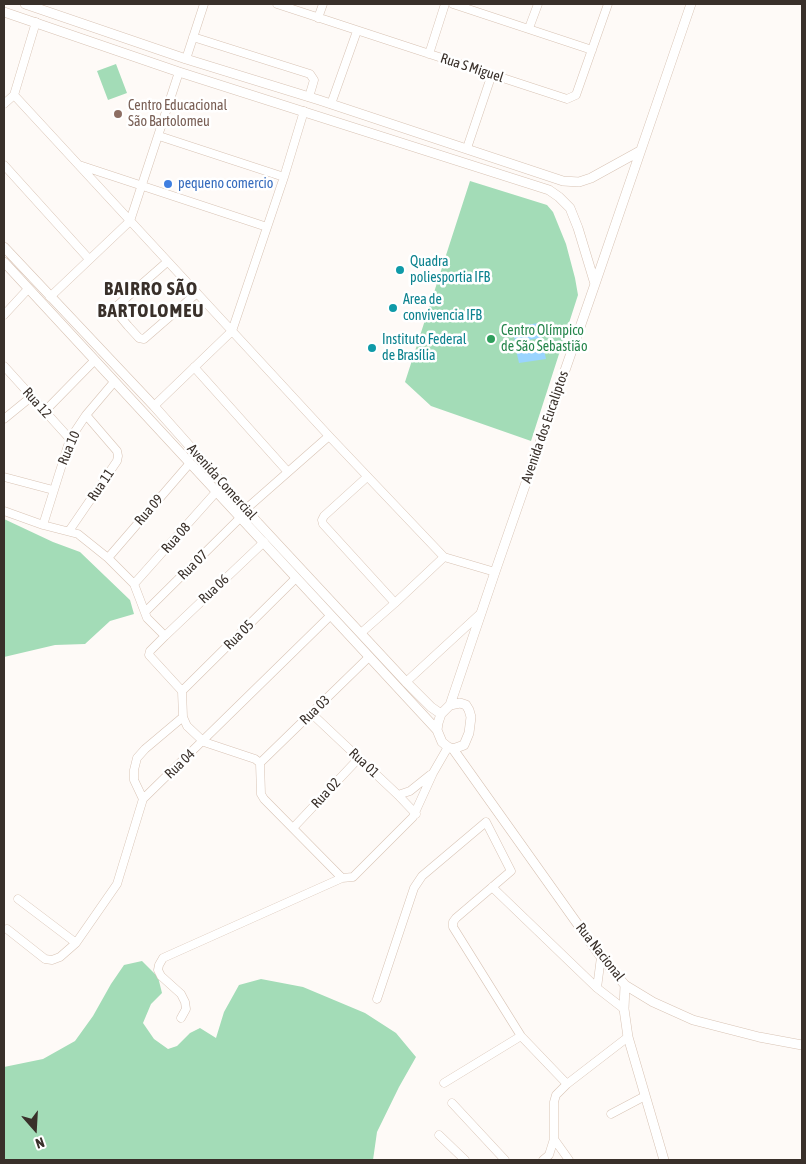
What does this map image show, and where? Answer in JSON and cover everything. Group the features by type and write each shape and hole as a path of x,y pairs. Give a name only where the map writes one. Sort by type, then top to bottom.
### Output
{"street":[{"path":"25,4 45,7 186,58 314,98 563,181 579,182 591,178 640,151"},
{"path":"186,58 204,4"},
{"name":"Rua S Miguel","path":"276,4 567,99 576,95 608,4"},
{"path":"318,18 323,4"},
{"path":"429,54 445,4"},
{"path":"453,4 592,50"},
{"path":"484,13 487,4"},
{"path":"529,28 538,4"},
{"name":"Avenida dos Eucaliptos","path":"450,705 494,572 596,284 691,4"},
{"path":"4,12 179,72 548,190 559,196 570,208 596,284"},
{"path":"4,104 14,95 36,22"},
{"path":"331,104 357,31"},
{"path":"193,37 310,74 314,80 314,114"},
{"path":"50,297 130,221 179,72"},
{"path":"467,148 492,74"},
{"path":"14,95 328,436 444,557 494,572"},
{"path":"154,406 232,331 284,177 304,111"},
{"path":"159,136 284,177"},
{"path":"4,165 89,259"},
{"path":"78,165 267,227"},
{"path":"523,181 527,168"},
{"name":"Avenida Comercial","path":"4,247 154,406 255,526 361,633 406,682 431,707 442,714"},
{"name":"Avenida Comercial","path":"4,262 190,463 217,491 230,498"},
{"path":"167,262 118,305 116,309 118,314 139,338 144,339 196,292"},
{"path":"15,275 23,268"},
{"path":"4,315 28,289"},
{"path":"54,317 62,310"},
{"path":"44,412 94,361"},
{"name":"Rua 12","path":"4,366 70,439"},
{"path":"194,367 288,472"},
{"name":"Rua 10","path":"43,525 70,439 86,415 114,382"},
{"path":"4,419 31,397"},
{"name":"Rua 11","path":"69,531 117,462 118,456 117,451 86,415"},
{"name":"Rua 07","path":"145,612 244,513 328,436"},
{"name":"Rua 09","path":"108,558 190,463"},
{"path":"4,477 53,490"},
{"path":"367,477 324,516 322,520 395,603"},
{"name":"Rua 08","path":"134,584 217,491"},
{"path":"4,511 43,525 78,534 108,558 134,584 147,618 165,636"},
{"name":"Avenida Comercial","path":"255,526 264,542 296,578 437,730"},
{"name":"Rua 06","path":"182,691 149,655 150,651 264,542"},
{"path":"361,633 444,557"},
{"name":"Rua 05","path":"182,691 296,578"},
{"path":"406,682 482,612"},
{"name":"Rua 04","path":"143,799 204,742 330,616"},
{"name":"Rua 03","path":"260,763 369,657"},
{"path":"459,681 462,695 471,717 469,733 464,745 465,766"},
{"path":"182,691 183,717 187,726 204,742 256,759 260,763 261,794 264,799 342,878"},
{"path":"451,748 442,742 437,730 438,723 442,714 450,705 460,703 466,705"},
{"name":"Rua 01","path":"311,714 416,814"},
{"path":"7,929 45,959 52,960 60,957 76,943 117,884 121,875 143,799 134,780 137,758 183,717"},
{"path":"182,1018 186,1009 186,1002 181,994 161,976 158,970 163,958 342,878 353,877 416,814 433,773 451,748 464,745"},
{"name":"Rua Nacional","path":"451,748 601,957 625,985 653,1002 693,1020 759,1037 802,1045"},
{"name":"Rua 02","path":"293,828 359,758"},
{"path":"398,795 410,791 433,773"},
{"path":"377,999 414,888 422,876 486,822 511,870 456,918 453,922 453,927 521,1036 567,1084"},
{"path":"492,887 597,988 624,1008"},
{"path":"18,899 76,943"},
{"path":"597,988 601,957"},
{"path":"625,985 624,1008 628,1038 664,1160"},
{"path":"444,1083 521,1036"},
{"path":"548,1159 554,1139 554,1102 556,1095 567,1084 628,1038"},
{"path":"611,1114 645,1096"},
{"path":"452,1103 505,1160"},
{"path":"439,1135 466,1160"},
{"path":"554,1139 569,1160"}],"green space":[{"path":"116,64 127,93 108,100 97,71"},
{"name":"Centro Olímpico de São Sebastião","path":"470,181 547,205 553,212 566,244 575,278 578,295 531,441 431,406 405,382"},
{"path":"4,519 53,542 80,552 130,600 134,614 110,621 85,644 55,645 4,657"},
{"path":"142,961 158,977 162,993 151,1004 143,1023 154,1039 168,1049 177,1046 190,1033 200,1028 216,1038 224,1012 239,985 261,979 303,987 365,1013 396,1033 416,1057 377,1132 373,1160 4,1160 4,1067 43,1059 75,1041 93,1016 124,965"}],"water":[{"path":"539,323 541,338 515,342 512,327"},
{"path":"543,345 546,359 519,363 516,350"}],"place":[{"name":"Centro Educacional São Bartolomeu","path":"118,114"},
{"name":"pequeno comercio","path":"168,184"},
{"name":"Quadra poliesportia IFB","path":"400,270"},
{"name":"Area de convivencia IFB","path":"393,308"},
{"name":"Centro Olímpico de São Sebastião","path":"491,339"},
{"name":"Instituto Federal de Brasília","path":"372,348"}],"district":[{"name":"BAIRRO SÃO BARTOLOMEU","path":"151,300"}]}
